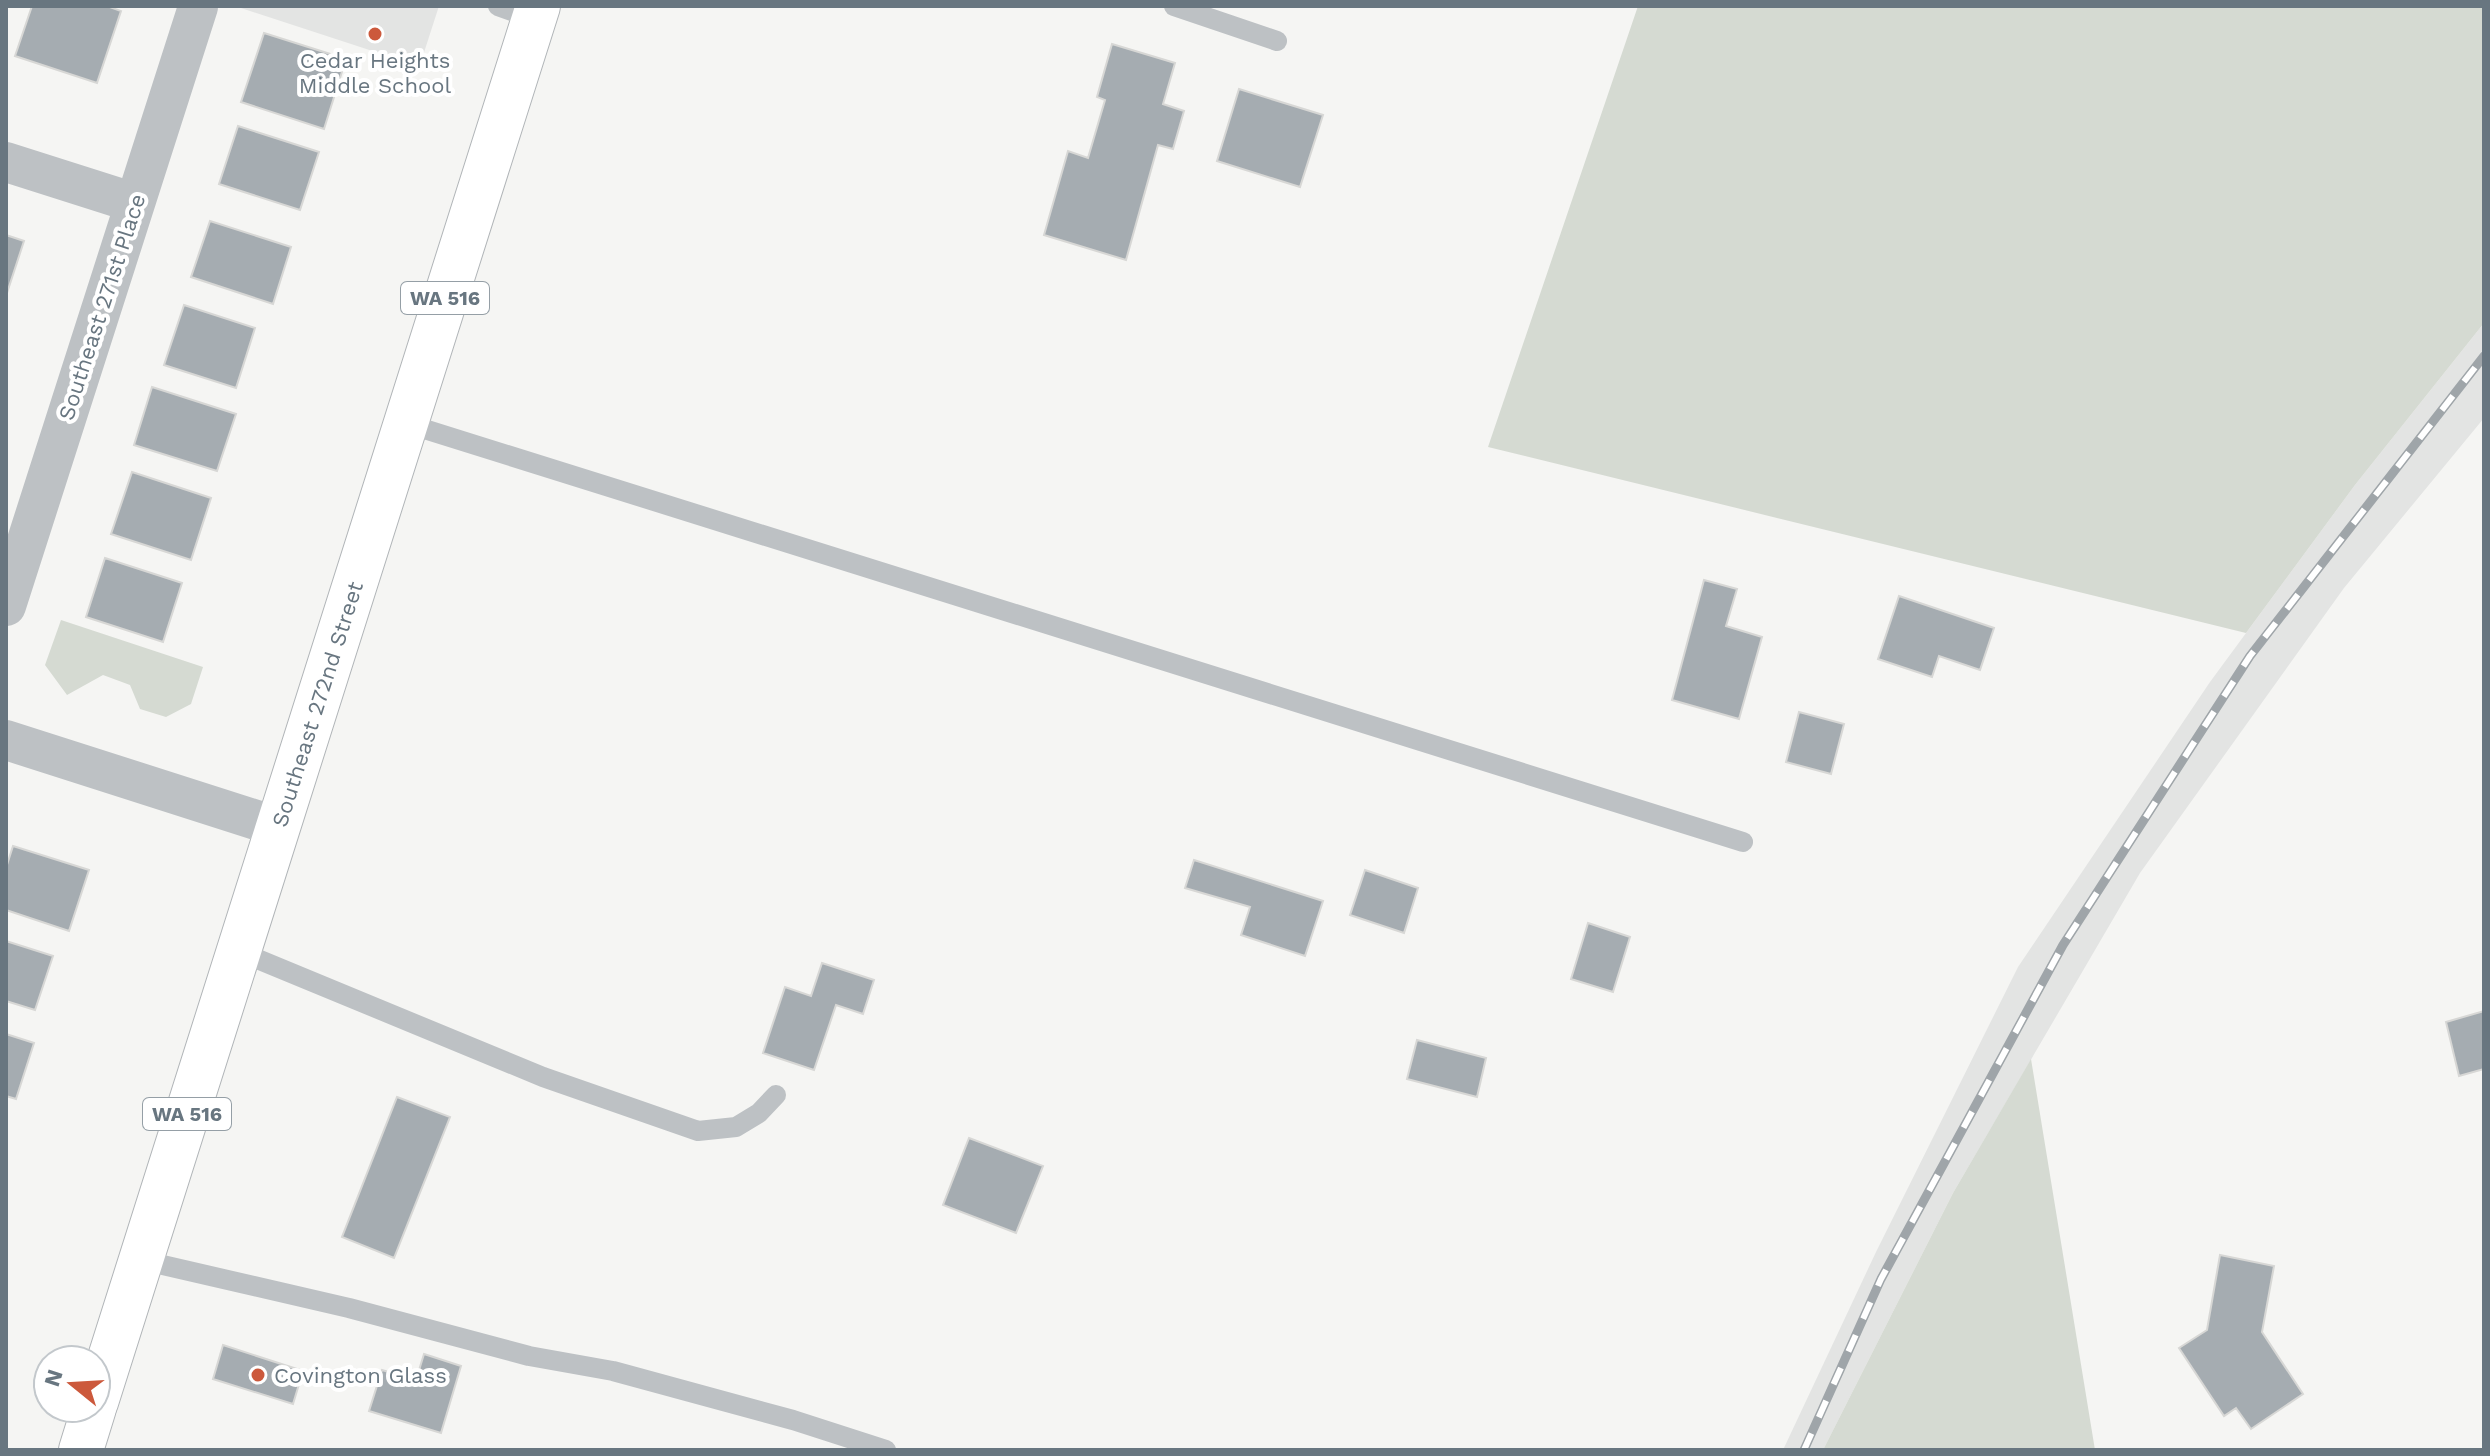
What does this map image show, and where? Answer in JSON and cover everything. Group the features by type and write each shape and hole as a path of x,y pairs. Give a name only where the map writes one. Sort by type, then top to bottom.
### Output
{"main road":[{"name":"Southeast 272nd Street","path":"112,1352 405,423 524,10"},
{"path":"81,1450 89,1424"}],"street":[{"name":"Southeast 271st Place","path":"6,606 198,7"},
{"path":"6,162 135,203"},
{"path":"6,740 278,827"}],"lane":[{"path":"1174,6 1277,41"},
{"path":"405,423 1743,842"},
{"path":"238,951 543,1077 698,1131 736,1127 759,1113 776,1095"},
{"path":"141,1260 349,1308 529,1356 613,1371 793,1420 886,1450"}],"shaded area":[{"name":"Cedar Heights Middle School","path":"235,6 439,6 418,71 403,61"},
{"path":"1638,6 2484,6 2484,323 2355,485 2246,633 1488,447"},
{"path":"2484,323 2484,418 2344,588 2140,873 1953,1193 1823,1450 1783,1450 1876,1252 2018,967 2210,682 2355,485"},
{"path":"61,620 203,667 191,704 166,717 140,709 130,685 103,675 67,695 45,665"},
{"path":"2031,1059 2095,1450 1823,1450 1953,1193"}],"building":[{"path":"32,6 107,6 121,11 97,83 15,56"},
{"path":"264,33 346,59 324,129 241,102"},
{"path":"1112,44 1175,63 1163,104 1184,111 1173,149 1158,145 1126,260 1044,235 1068,151 1088,158 1105,100 1097,97"},
{"path":"1239,89 1323,115 1300,187 1217,161"},
{"path":"238,126 319,152 300,210 219,184"},
{"path":"210,221 291,247 273,304 191,277"},
{"path":"6,235 24,241 6,296"},
{"path":"184,305 255,328 236,388 164,365"},
{"path":"152,387 236,414 217,471 134,445"},
{"path":"132,472 211,498 191,560 111,534"},
{"path":"105,558 182,583 163,642 86,617"},
{"path":"1704,580 1737,589 1726,626 1762,637 1739,719 1672,700"},
{"path":"1899,596 1994,628 1980,670 1939,656 1932,677 1878,659"},
{"path":"1799,712 1844,724 1831,774 1786,762"},
{"path":"13,846 89,870 69,931 6,910 6,868"},
{"path":"1194,860 1323,901 1305,956 1241,935 1250,907 1185,888"},
{"path":"1365,870 1418,888 1404,933 1350,915"},
{"path":"1588,923 1630,937 1613,992 1571,979"},
{"path":"6,941 53,956 35,1010 6,1001"},
{"path":"822,963 874,980 863,1014 836,1005 814,1070 763,1053 785,987 811,996"},
{"path":"2484,1011 2484,1069 2459,1076 2446,1022"},
{"path":"6,1034 34,1043 16,1099 6,1096"},
{"path":"1417,1040 1486,1058 1477,1097 1407,1079"},
{"path":"397,1097 450,1117 394,1258 342,1237"},
{"path":"969,1138 1043,1166 1016,1233 943,1205"},
{"path":"2220,1255 2274,1266 2262,1332 2303,1394 2251,1429 2236,1408 2224,1416 2179,1348 2207,1330"},
{"name":"Covington Glass","path":"223,1345 303,1371 293,1404 213,1379"},
{"path":"424,1354 461,1366 441,1433 369,1411 382,1370 416,1380"}],"railway":[{"path":"1804,1450 1881,1279 2063,945 2250,656 2484,356"}],"place":[{"name":"Cedar Heights Middle School","path":"375,34"},
{"name":"Covington Glass","path":"258,1375"}]}
